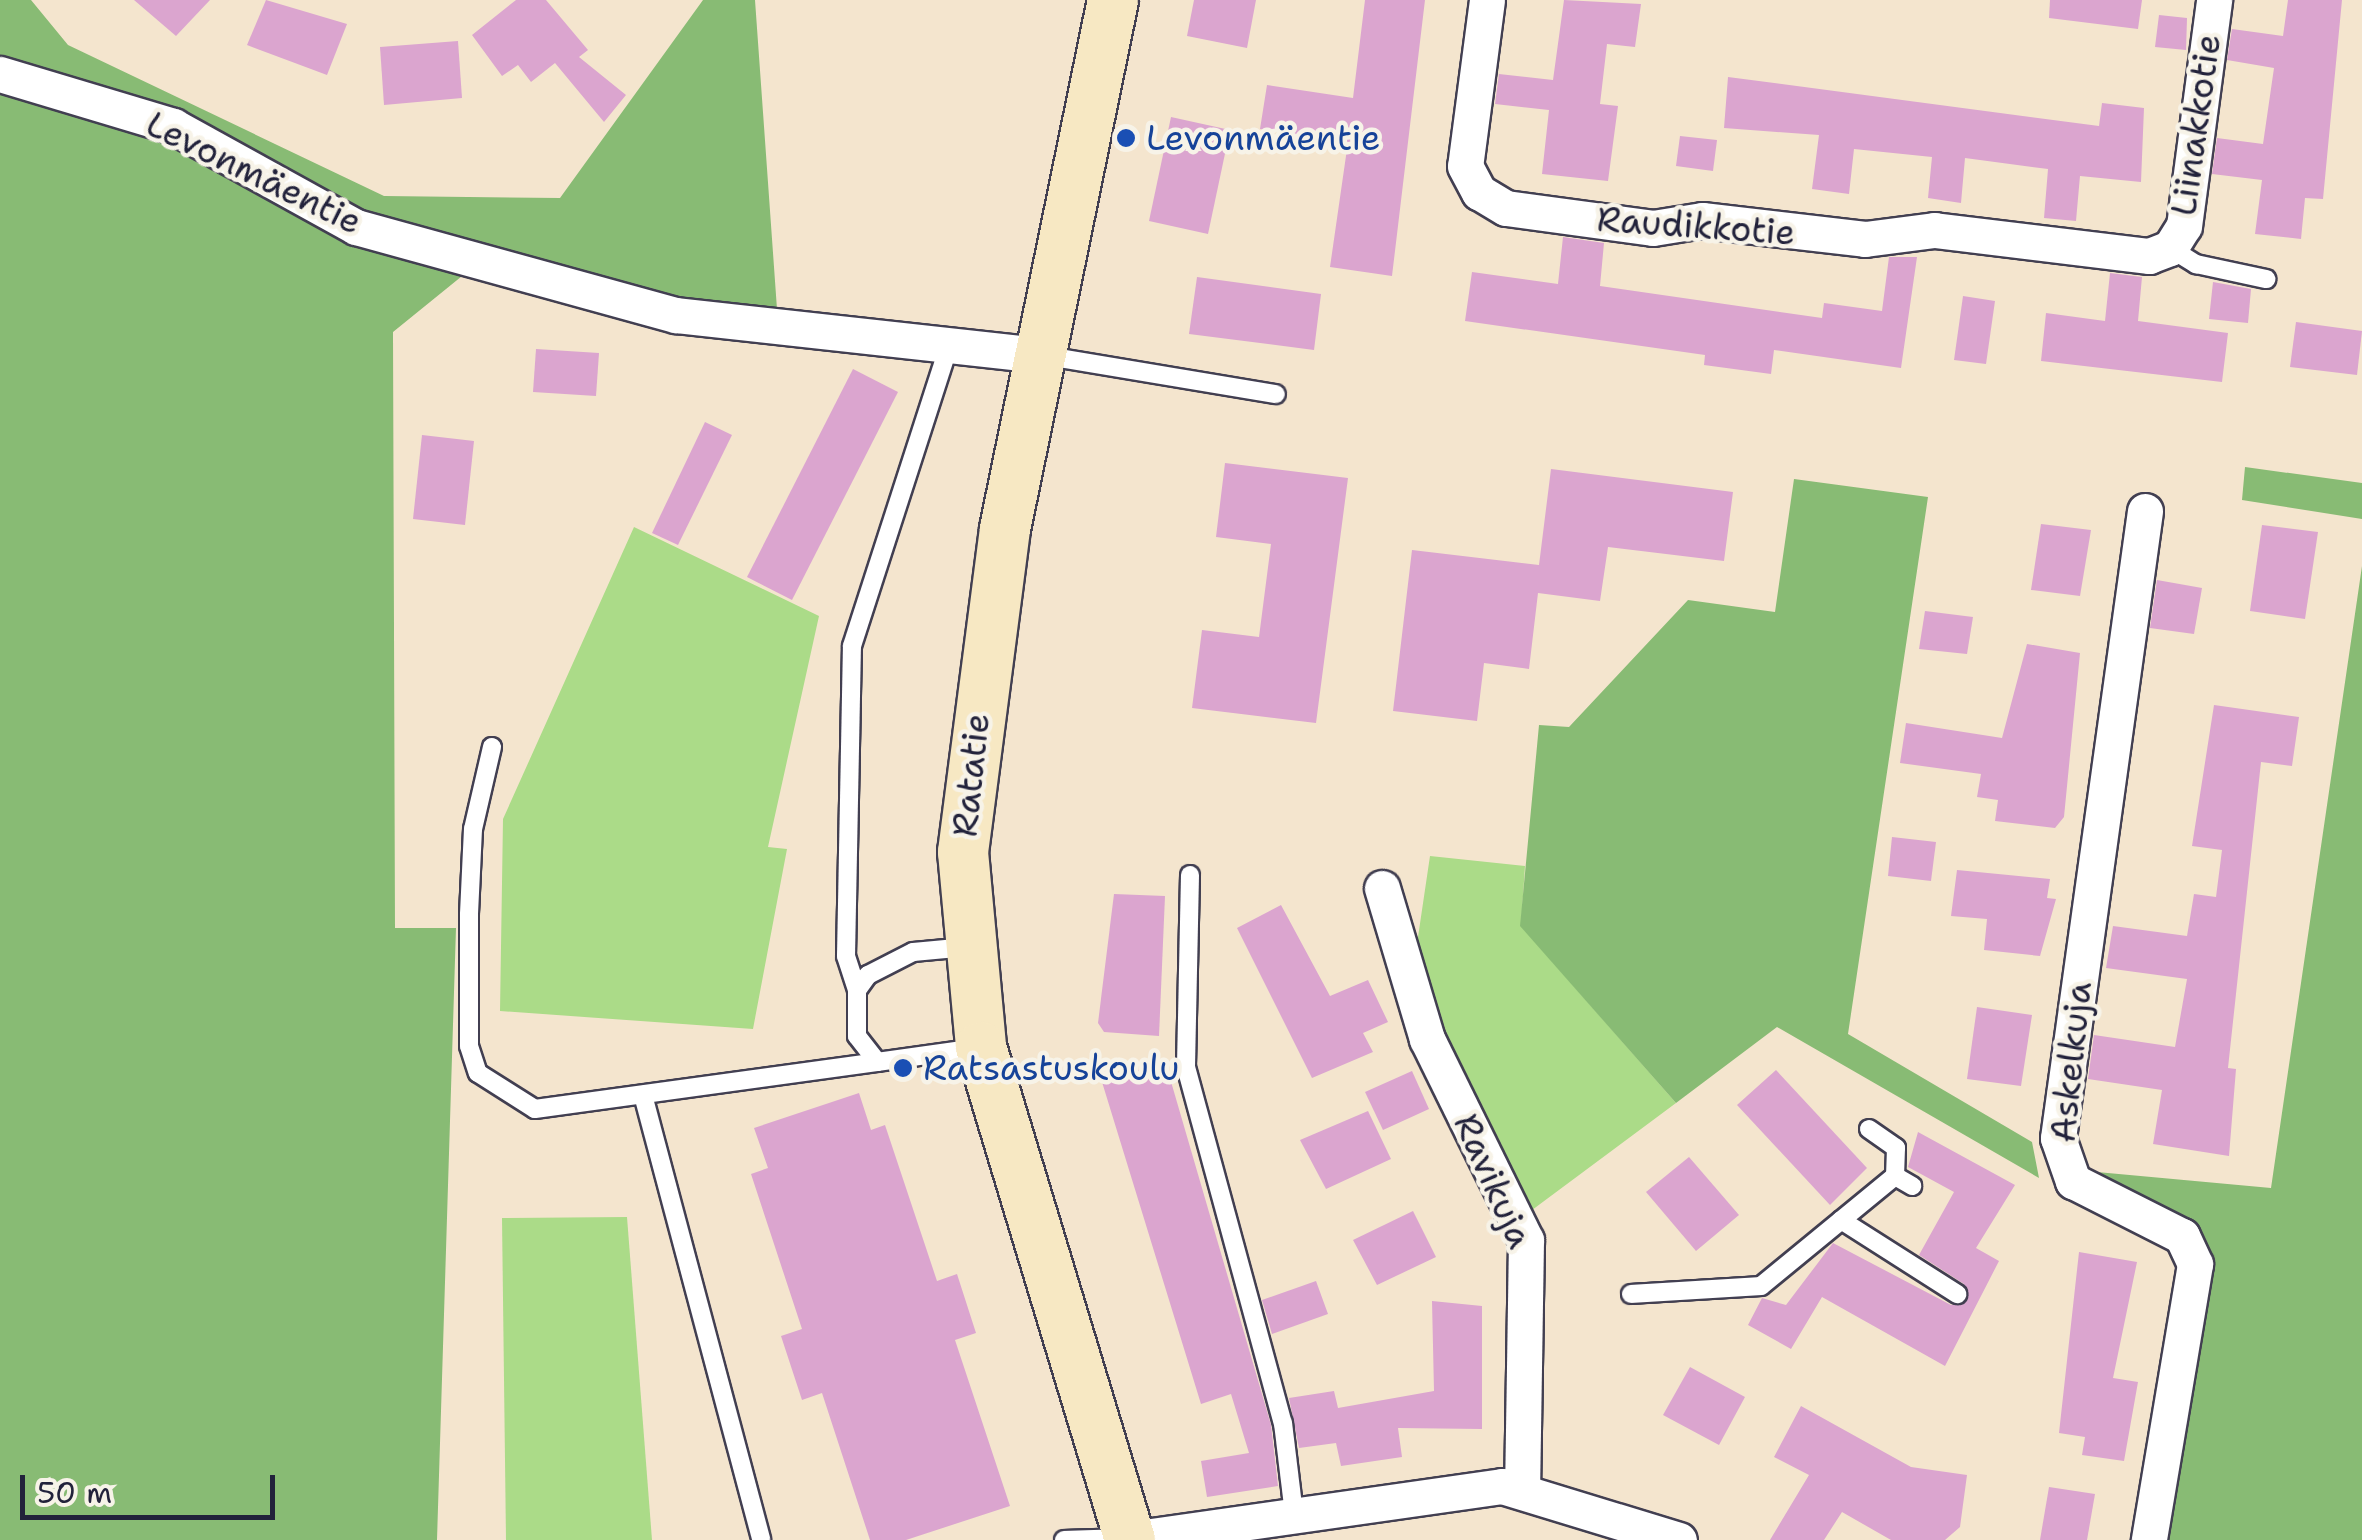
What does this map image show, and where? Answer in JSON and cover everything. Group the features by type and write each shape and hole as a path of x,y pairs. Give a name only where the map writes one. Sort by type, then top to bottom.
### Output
{"street":[{"name":"Ratatie","path":"1113,0 1042,355 970,760 968,947 981,1047 1130,1539"},
{"name":"Raudikkotie","path":"1487,0 1465,166 1480,192 1506,208 1653,228 1702,220 1865,239 1934,230 2148,256 2170,248"},
{"name":"Liinakkotie","path":"2170,248 2184,226 2214,0"},
{"name":"Levonmäentie","path":"0,74 172,126 356,227 676,315 948,349 1042,355"},
{"name":"Askelkuja","path":"2145,511 2058,1138 2072,1181 2182,1236 2195,1264 2149,1540"},
{"name":"Ravikuja","path":"1382,888 1427,1038 1526,1240 1522,1488"},
{"path":"1130,1539 1294,1514 1522,1488 1679,1540"}],"lane":[{"path":"2170,248 2196,264 2266,279"},
{"path":"877,1062 857,1036 857,990 846,956 852,646 948,349"},
{"name":"Levonmäentie","path":"1042,355 1276,394"},
{"path":"492,748 474,828 469,915 469,1046 478,1073 535,1109 981,1047"},
{"path":"1190,875 1186,1066 1282,1423 1294,1514"},
{"path":"857,990 912,952 968,947"},
{"path":"643,1095 761,1540"},
{"path":"1631,1294 1761,1286 1894,1176 1896,1148 1870,1129"},
{"path":"1894,1176 1912,1186"},
{"path":"1841,1220 1957,1294"},
{"path":"1064,1540 1130,1539"}],"green space":[{"path":"0,0 31,0 68,45 384,196 560,198 703,0 755,0 777,309 676,304 360,219 0,65"},
{"path":"0,84 170,135 467,272 393,332 395,928 456,928 437,1540 0,1540"},
{"path":"2245,467 2362,483 2362,519 2242,500"},
{"path":"1794,479 1928,497 1848,1034 2032,1142 2039,1178 1777,1027 1676,1103 1520,926 1539,725 1569,727 1688,600 1775,612"},
{"path":"634,527 819,616 768,847 787,849 753,1029 500,1011 503,819"},
{"path":"2362,566 2362,1540 2151,1540 2200,1244 2086,1171 2271,1188"},
{"path":"1430,856 1525,866 1521,926 1676,1103 1528,1213 1437,1034 1414,964"},
{"path":"627,1217 652,1540 506,1540 502,1218"}],"building":[{"path":"134,0 210,0 176,36"},
{"path":"266,0 347,24 327,75 247,45"},
{"path":"516,0 546,0 588,50 579,57 626,95 604,122 555,63 531,82 518,65 502,76 472,35"},
{"path":"1194,0 1256,0 1247,48 1187,36"},
{"path":"1365,0 1425,0 1392,276 1330,267 1348,142 1260,129 1267,85 1353,98"},
{"path":"1564,0 1641,4 1635,47 1607,44 1600,104 1618,106 1608,181 1542,174 1549,110 1495,104 1499,74 1553,80"},
{"path":"2050,0 2142,0 2138,29 2049,18"},
{"path":"2288,0 2342,0 2323,199 2305,198 2301,239 2255,234 2262,180 2212,174 2217,138 2263,144 2274,68 2227,60 2232,29 2283,36"},
{"path":"2159,15 2187,18 2186,50 2155,47"},
{"path":"458,41 462,98 384,105 380,47"},
{"path":"1728,77 2099,126 2102,103 2144,108 2141,182 2080,176 2076,221 2044,218 2048,169 1965,158 1961,203 1928,198 1932,157 1854,149 1849,194 1812,189 1819,135 1724,128"},
{"path":"1171,117 1230,130 1208,234 1149,221"},
{"path":"1680,136 1717,140 1713,171 1676,166"},
{"path":"1563,237 1604,243 1600,286 1822,318 1824,303 1882,311 1889,257 1917,257 1901,368 1774,350 1771,374 1704,365 1705,355 1465,321 1472,272 1558,284"},
{"path":"2110,273 2142,277 2138,321 2228,333 2222,382 2041,361 2046,313 2105,321"},
{"path":"1197,277 1321,294 1314,350 1189,334"},
{"path":"2213,282 2251,289 2248,323 2209,319"},
{"path":"1963,296 1995,301 1986,364 1954,360"},
{"path":"2296,322 2362,331 2357,375 2290,367"},
{"path":"536,349 599,353 596,396 533,392"},
{"path":"853,369 898,392 792,600 747,577"},
{"path":"705,422 732,435 678,545 652,533"},
{"path":"422,435 474,441 465,525 413,519"},
{"path":"1225,463 1348,478 1316,723 1192,708 1202,630 1259,637 1271,544 1216,537"},
{"path":"1551,469 1733,492 1724,561 1608,547 1600,601 1538,593 1529,669 1484,663 1477,721 1393,711 1412,550 1539,565"},
{"path":"2041,524 2091,530 2080,596 2031,590"},
{"path":"2262,525 2318,532 2305,619 2250,611"},
{"path":"2157,580 2202,588 2194,634 2150,628"},
{"path":"1925,611 1973,617 1967,654 1919,649"},
{"path":"2027,644 2080,653 2064,817 2055,828 1995,821 1998,800 1977,797 1981,774 1900,763 1906,723 2002,738"},
{"path":"2214,705 2299,717 2292,766 2261,762 2228,1068 2236,1069 2229,1156 2153,1144 2162,1090 2088,1079 2094,1035 2175,1047 2187,979 2106,968 2113,926 2187,936 2194,894 2216,897 2222,850 2192,846"},
{"path":"1892,837 1936,842 1931,881 1888,876"},
{"path":"1957,870 2050,879 2047,898 2056,899 2040,956 1984,950 1987,919 1951,916"},
{"path":"1114,894 1165,896 1159,1036 1104,1032 1098,1023"},
{"path":"1281,905 1330,996 1368,980 1388,1022 1363,1033 1373,1052 1312,1078 1237,928"},
{"path":"1977,1007 2032,1015 2021,1086 1967,1079"},
{"path":"1165,1061 1271,1425 1278,1486 1207,1497 1201,1461 1249,1453 1231,1394 1201,1404 1102,1082"},
{"path":"1776,1070 1867,1168 1830,1205 1737,1105"},
{"path":"1412,1071 1429,1109 1383,1130 1365,1092"},
{"path":"859,1093 871,1130 885,1125 937,1281 957,1274 976,1333 955,1340 1010,1506 906,1540 870,1540 822,1393 802,1400 781,1336 802,1329 751,1174 768,1168 754,1128"},
{"path":"1368,1111 1391,1159 1326,1189 1300,1140"},
{"path":"1918,1132 2015,1185 1976,1248 1999,1261 1945,1366 1822,1297 1791,1349 1748,1325 1762,1298 1786,1305 1833,1243 1951,1305 1967,1301 1964,1284 1919,1255 1954,1192 1908,1167"},
{"path":"1689,1157 1739,1215 1696,1251 1646,1192"},
{"path":"1413,1211 1436,1257 1377,1285 1353,1240"},
{"path":"2079,1252 2137,1262 2113,1378 2138,1382 2124,1461 2082,1455 2085,1437 2059,1433"},
{"path":"1316,1281 1328,1314 1272,1334 1262,1300"},
{"path":"1432,1301 1482,1306 1482,1429 1398,1428 1402,1457 1341,1466 1336,1443 1299,1448 1289,1398 1334,1391 1338,1408 1434,1391"},
{"path":"1690,1367 1745,1397 1719,1445 1663,1415"},
{"path":"1801,1406 1911,1467 1967,1475 1960,1527 1945,1540 1891,1540 1842,1512 1824,1540 1770,1540 1809,1475 1774,1457"},
{"path":"2049,1487 2095,1494 2087,1540 2040,1540"}],"place":[{"name":"Levonmäentie","path":"1126,138"},
{"name":"Ratsastuskoulu","path":"903,1068"}]}
